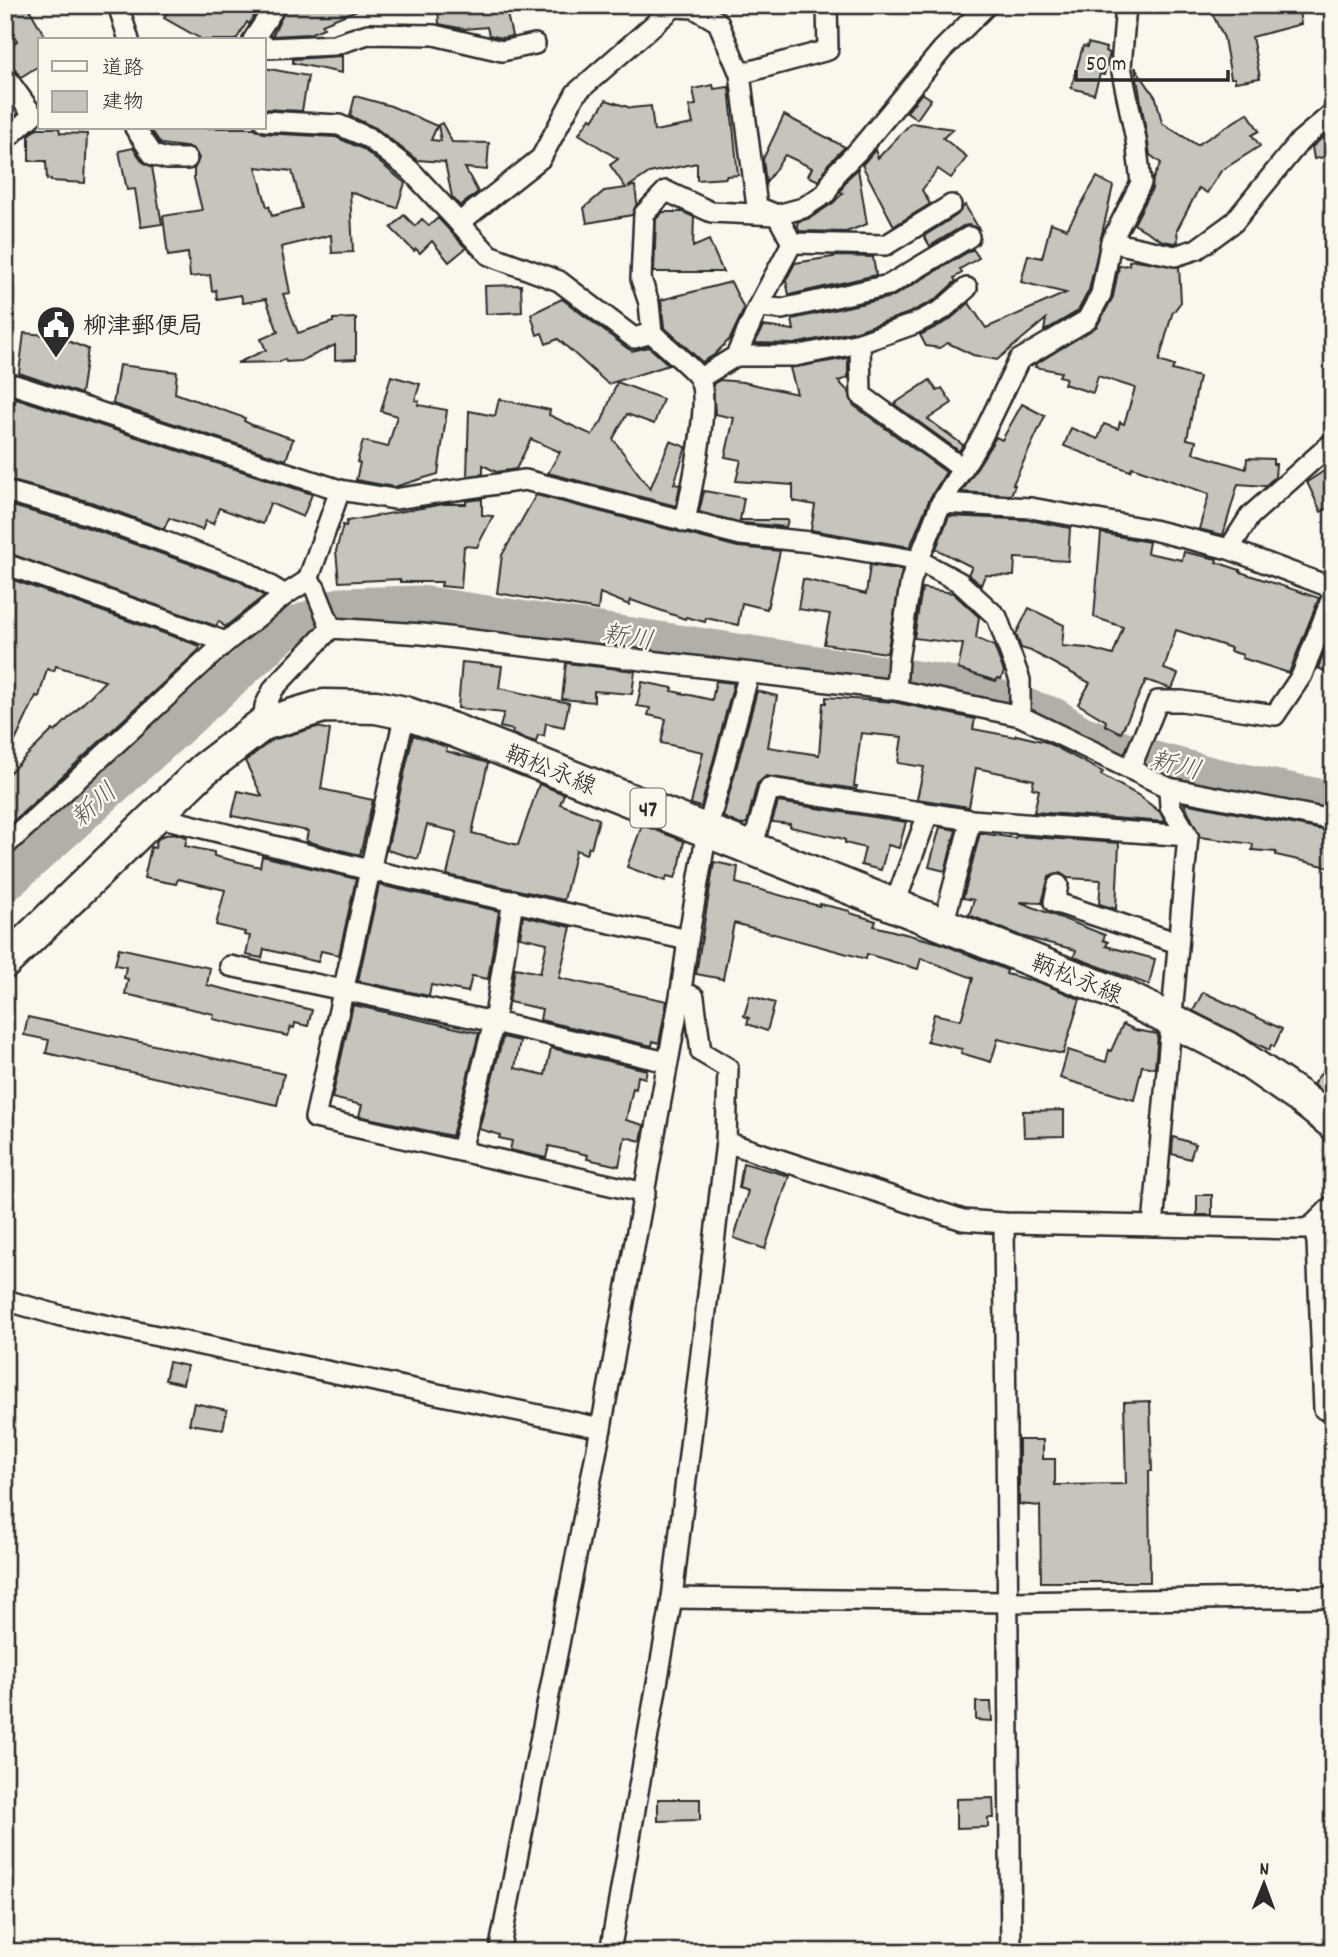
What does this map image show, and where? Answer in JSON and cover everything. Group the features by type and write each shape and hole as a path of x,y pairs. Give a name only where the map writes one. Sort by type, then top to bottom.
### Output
{"main road":[{"name":"鞆松永線","path":"5,962 203,770 262,724 324,706 376,707 405,713 456,731 1125,997 1231,1050 1301,1098 1333,1124"}],"street":[{"path":"118,5 128,38"},
{"path":"259,38 275,5"},
{"path":"740,74 828,50 827,5"},
{"path":"685,522 703,408 700,378 652,333 649,303 641,279 644,214 666,191 711,212 777,215 803,208 826,193 837,172 858,151 942,50 988,5"},
{"path":"896,690 911,580 942,503 981,439 1018,360 1087,320 1101,294 1111,242 1141,183 1136,140 1121,67 1126,5"},
{"path":"459,223 541,158 576,93 674,7 694,8 718,22 740,74 757,207 777,215 792,243"},
{"path":"266,46 334,45 368,34 434,35 502,51 535,44"},
{"path":"5,76 37,113 5,140"},
{"path":"1111,242 1175,256 1197,249 1234,222 1300,141 1333,113"},
{"path":"266,121 339,125 369,138 410,170 489,255 559,281 634,338 652,333"},
{"path":"136,130 153,155 167,159 187,159"},
{"path":"792,243 886,245 951,205"},
{"path":"758,307 782,309 889,285 970,237"},
{"path":"736,356 792,243"},
{"path":"700,378 736,356 795,355 860,343 915,324 942,310 967,288"},
{"path":"860,343 862,395 963,468"},
{"path":"5,387 15,385 340,490 394,499 525,480 741,535 810,542 920,561 959,582 997,617 1020,681 1020,716"},
{"path":"1229,549 1250,516 1333,442"},
{"path":"331,628 312,584 340,490"},
{"path":"5,491 87,514 244,570 285,595"},
{"path":"942,503 1031,508 1153,530 1229,549 1333,588"},
{"path":"5,564 226,642"},
{"path":"5,846 226,642 285,595 312,584"},
{"path":"1130,769 1158,701 1182,701 1275,715 1302,675 1333,596"},
{"path":"331,628 422,634 896,690 1020,716 1169,788 1333,820"},
{"path":"262,724 265,706 274,688 331,628"},
{"path":"499,1952 645,1194 707,831 749,673"},
{"path":"405,713 315,1118 645,1194"},
{"path":"752,849 769,788 971,820 1188,836"},
{"path":"1153,1226 1188,836 1170,806 1169,788"},
{"path":"894,906 928,814"},
{"path":"155,816 369,870 688,940"},
{"path":"943,925 971,820"},
{"path":"1058,885 1054,902 1178,943"},
{"path":"461,1150 494,1022 513,900"},
{"path":"230,966 667,1062"},
{"path":"610,1952 672,1598 726,1142 728,1068 701,1052 694,997 681,991"},
{"path":"726,1142 963,1220 1305,1229 1313,1225 1333,1205"},
{"path":"1004,1223 1011,1952"},
{"path":"1313,1225 1317,1241 1324,1409 1333,1409"},
{"path":"5,1300 61,1316 601,1428"},
{"path":"672,1598 1009,1602 1333,1597"}],"building":[{"path":"5,5 27,5 46,38 38,38 38,66 21,77 14,68 5,64 5,49 17,41 5,20"},
{"path":"170,5 256,5 259,9 237,38 199,38 164,18"},
{"path":"288,5 367,6 322,24 324,28 309,34 272,36"},
{"path":"438,5 505,5 512,36 502,38 489,35 487,27 464,29 439,24"},
{"path":"1208,5 1298,5 1301,24 1252,37 1260,78 1235,82 1235,78 1231,78 1224,38"},
{"path":"1088,43 1106,48 1105,51 1110,53 1104,75 1100,74 1094,94 1071,88 1083,46 1087,47"},
{"path":"342,56 342,73 293,63 293,59"},
{"path":"1135,67 1156,98 1162,123 1197,145 1248,113 1259,131 1252,135 1260,146 1221,171 1207,193 1199,188 1177,230 1178,242 1174,243 1163,241 1134,224 1152,189 1153,179 1161,163 1150,155"},
{"path":"266,68 308,76 302,111 266,109"},
{"path":"713,85 714,89 729,87 738,175 697,180 697,163 649,173 628,187 635,186 637,203 632,215 587,223 584,208 604,191 626,188 610,165 618,159 579,134 590,118 593,120 606,100 631,108 651,106 654,131 693,124 689,106 696,105 693,89"},
{"path":"922,93 931,99 917,119 907,112"},
{"path":"355,96 391,106 437,126 431,140 441,141 438,125 442,123 452,142 489,143 487,170 465,168 478,192 460,206 452,197 445,162 417,160 376,128 350,116"},
{"path":"784,115 845,147 828,164 819,181 808,176 812,168 785,155 766,183 763,159"},
{"path":"911,123 953,129 943,138 967,157 951,178 938,169 922,190 930,204 894,226 862,165 875,150 878,158"},
{"path":"37,128 59,130 60,133 87,134 85,183 47,180 46,161 29,161 29,135"},
{"path":"151,130 258,130 263,133 336,137 363,149 405,183 397,208 350,192 353,252 332,253 331,235 281,247 290,293 283,294 298,333 333,322 333,319 356,318 356,359 335,360 335,345 301,361 286,362 285,359 280,362 237,363 266,350 261,339 278,332 266,299 243,303 241,295 217,299 216,290 212,291 210,275 190,277 188,253 168,256 163,216 202,210 194,178 194,169 199,158 192,148 161,144","holes":["256,167 292,171 302,208 272,216"]},
{"path":"1333,131 1333,155 1314,159 1312,147"},
{"path":"133,148 143,162 152,167 162,224 141,227 135,189 127,190 119,151"},
{"path":"858,169 867,224 846,232 799,231 797,222 810,218 833,203 843,193 840,192 847,179"},
{"path":"1097,177 1113,186 1089,290 1078,311 1044,331 1046,319 997,360 973,355 948,343 939,348 926,346 920,335 948,321 969,303 986,328 1066,293 1021,282 1028,255 1042,258 1051,223 1067,229"},
{"path":"965,205 979,229 963,226 930,246 924,236 957,215"},
{"path":"663,212 683,212 694,217 693,247 709,240 723,272 654,272 656,219"},
{"path":"404,215 415,226 422,219 429,226 438,218 466,248 449,262 432,241 420,253 416,249 414,251 391,228"},
{"path":"973,249 979,258 960,269 962,273 954,278 956,281 935,300 909,313 857,331 794,344 755,343 763,326 794,330 792,319 892,297"},
{"path":"839,256 873,257 876,275 789,295 786,280 795,263"},
{"path":"1129,261 1179,267 1181,302 1172,314 1159,361 1174,366 1172,370 1199,377 1187,439 1196,441 1193,453 1246,469 1247,458 1273,459 1273,464 1276,464 1275,477 1265,486 1238,484 1223,535 1199,529 1209,494 1132,467 1130,471 1064,446 1071,428 1098,439 1104,424 1118,429 1120,422 1124,424 1135,388 1098,376 1093,393 1064,384 1066,378 1059,376 1061,372 1035,367 1097,326 1113,297 1119,266 1129,265"},
{"path":"731,282 744,309 730,339 714,355 702,362 664,327 661,300"},
{"path":"521,285 522,312 486,314 485,286"},
{"path":"562,299 627,348 632,351 649,347 669,365 608,384 558,339 546,344 542,333 537,335 531,314"},
{"path":"24,333 55,336 88,349 81,394 19,373"},
{"path":"848,358 848,378 838,381 849,392 853,405 946,472 930,498 910,547 811,530 815,505 793,501 793,485 736,481 741,460 725,457 734,418 715,414 713,384 720,380 743,382 797,394 790,368"},
{"path":"119,365 177,372 175,393 245,418 244,421 252,425 293,439 286,460 113,404"},
{"path":"391,376 420,384 415,400 419,401 418,405 447,410 438,474 394,487 356,480 360,463 357,462 363,441 388,447 397,416 381,411"},
{"path":"930,380 937,391 942,388 952,403 928,419 963,445 959,451 894,404"},
{"path":"617,382 663,399 654,424 627,414 613,439 650,489 670,441 686,447 674,484 680,485 676,506 548,473 560,452 531,439 516,469 496,472 483,465 483,474 467,476 469,411 495,416 499,399 550,410 549,415 592,435 602,421"},
{"path":"16,398 312,494 303,517 270,503 263,524 219,508 213,524 206,521 202,530 169,518 164,529 91,502 5,479 5,405 15,403"},
{"path":"1022,404 1045,416 1013,484 1015,485 1011,495 962,492 996,437 1002,440"},
{"path":"1324,471 1333,488 1333,506 1321,512 1307,482"},
{"path":"704,491 744,498 740,520 788,520 786,527 743,523 699,512"},
{"path":"536,495 738,547 780,551 767,609 742,603 738,625 706,618 705,622 686,617 685,619 631,600 629,605 600,593 598,610 497,593 502,555"},
{"path":"482,499 482,515 493,516 477,547 464,546 461,588 441,586 442,582 400,582 400,579 339,582 336,551 343,525 346,526 347,521 444,504 466,504 466,501"},
{"path":"5,504 83,526 239,581 264,596 225,627 219,621 216,626 5,552"},
{"path":"949,516 1030,520 1070,528 1068,561 1015,558 1014,576 985,575 981,585 968,574 972,567 936,549"},
{"path":"1101,533 1149,542 1147,553 1182,560 1184,552 1217,559 1216,562 1240,572 1319,598 1289,673 1242,658 1243,655 1230,651 1231,648 1176,630 1164,669 1178,674 1172,689 1146,680 1121,733 1105,725 1106,721 1078,704 1090,683 1021,648 1016,634 1029,608 1064,625 1062,646 1087,648 1113,655 1123,627 1094,617"},
{"path":"870,565 902,570 887,653 824,644 830,614 798,609 803,579 866,594"},
{"path":"5,577 200,646 199,650 5,829 5,777 53,730 55,732 105,681 56,666 54,671 47,669 39,697 36,696 5,763"},
{"path":"922,588 953,593 979,617 976,638 994,646 1004,672 1001,679 996,681 958,669 963,644 914,638"},
{"path":"1330,637 1333,638 1333,675 1318,668"},
{"path":"462,662 502,666 499,688 569,703 564,727 546,723 544,736 538,735 536,742 512,734 513,730 500,727 504,713 458,708"},
{"path":"566,663 635,671 632,694 594,691 594,702 562,699"},
{"path":"716,681 734,683 701,807 691,804 703,752 661,743 666,719 648,715 650,708 637,706 642,682 712,700"},
{"path":"757,691 777,696 768,747 819,755 823,703 826,703 826,697 894,702 975,719 973,729 1046,742 1103,772 1101,775 1138,795 1160,812 1165,822 1034,812 1039,790 1032,788 1034,780 976,768 969,807 917,799 924,767 898,763 902,737 861,733 854,786 857,786 856,789 766,776 757,784 747,823 741,825 723,817"},
{"path":"317,727 330,730 321,789 373,800 360,855 306,841 308,831 232,816 238,791 262,796 245,761 272,740"},
{"path":"413,735 447,747 446,751 488,763 472,833 518,845 539,784 564,794 560,804 599,819 591,848 589,847 586,854 576,850 564,900 447,875 457,832 427,825 418,859 387,850"},
{"path":"778,802 906,822 899,848 888,845 881,870 861,865 865,848 845,843 845,840 840,838 790,827 790,824 772,822"},
{"path":"1184,803 1333,832 1333,868 1276,855 1276,852 1252,850 1253,844 1200,837"},
{"path":"642,825 684,841 675,878 667,876 665,881 627,867"},
{"path":"940,827 956,830 945,871 929,867"},
{"path":"173,833 187,837 185,846 214,852 214,856 260,867 262,856 356,879 339,955 321,951 318,962 264,949 262,958 246,955 250,936 244,935 245,932 216,925 225,890 178,879 176,884 144,878 151,847 155,848 157,840 162,836"},
{"path":"980,833 1015,838 1119,843 1116,909 1099,904 1101,880 1068,878 1060,873 1049,877 1042,903 1020,902 1105,935 1103,940 1108,942 1106,946 1155,959 1149,985 1074,957 1076,950 1021,936 969,915 974,900 963,898"},
{"path":"714,862 738,867 736,883 819,906 820,904 850,911 876,921 874,926 940,943 1004,969 1006,974 1041,983 1080,999 1063,1054 998,1039 991,1062 961,1053 962,1049 927,1041 934,1014 961,1020 973,978 921,958 918,969 867,954 866,959 734,923 723,979 696,974"},
{"path":"379,885 499,911 488,979 472,976 468,992 431,985 429,996 358,981"},
{"path":"523,916 571,927 559,978 667,1001 659,1043 653,1041 652,1046 540,1020 542,1009 509,1002 515,968 540,973 547,943 520,937"},
{"path":"119,948 210,968 207,985 312,1010 308,1026 295,1023 288,1036 213,1019 214,1014 125,994 128,979 124,978 126,967 115,965"},
{"path":"1203,992 1282,1029 1274,1047 1271,1045 1269,1050 1193,1011"},
{"path":"750,996 775,1003 767,1031 747,1024 749,1018 744,1016"},
{"path":"353,1005 479,1033 452,1136 359,1116 362,1105 332,1098"},
{"path":"28,1017 284,1074 277,1105 46,1053 49,1040 24,1035"},
{"path":"1123,1024 1135,1030 1158,1034 1155,1068 1142,1066 1134,1100 1060,1078 1068,1050 1106,1062 1109,1050 1111,1051"},
{"path":"503,1037 520,1041 515,1068 545,1075 551,1048 647,1070 645,1078 638,1076 626,1120 644,1125 641,1141 625,1137 619,1166 549,1146 546,1158 510,1150 512,1141 479,1129"},
{"path":"1333,1057 1333,1088 1327,1095 1313,1084"},
{"path":"1064,1110 1064,1136 1024,1137 1023,1111"},
{"path":"1173,1137 1195,1144 1190,1159 1172,1154"},
{"path":"743,1163 789,1176 765,1249 734,1238 748,1191 739,1188"},
{"path":"1197,1195 1212,1195 1212,1215 1197,1215"},
{"path":"169,1362 187,1366 183,1384 165,1380"},
{"path":"1150,1401 1150,1582 1041,1582 1040,1506 1019,1504 1019,1440 1043,1440 1043,1459 1055,1459 1055,1485 1126,1484 1124,1402"},
{"path":"194,1403 227,1410 223,1429 189,1424"},
{"path":"976,1702 991,1702 992,1721 976,1720"},
{"path":"993,1798 994,1818 988,1818 988,1827 956,1828 956,1799"},
{"path":"658,1799 700,1799 700,1820 658,1821"}],"waterway":[{"name":"新川","path":"5,884 287,629 340,606 421,604 962,686 1054,716 1080,733 1150,759 1214,776 1333,800"}],"place":[{"name":"柳津郵便局","path":"56,359"}]}
